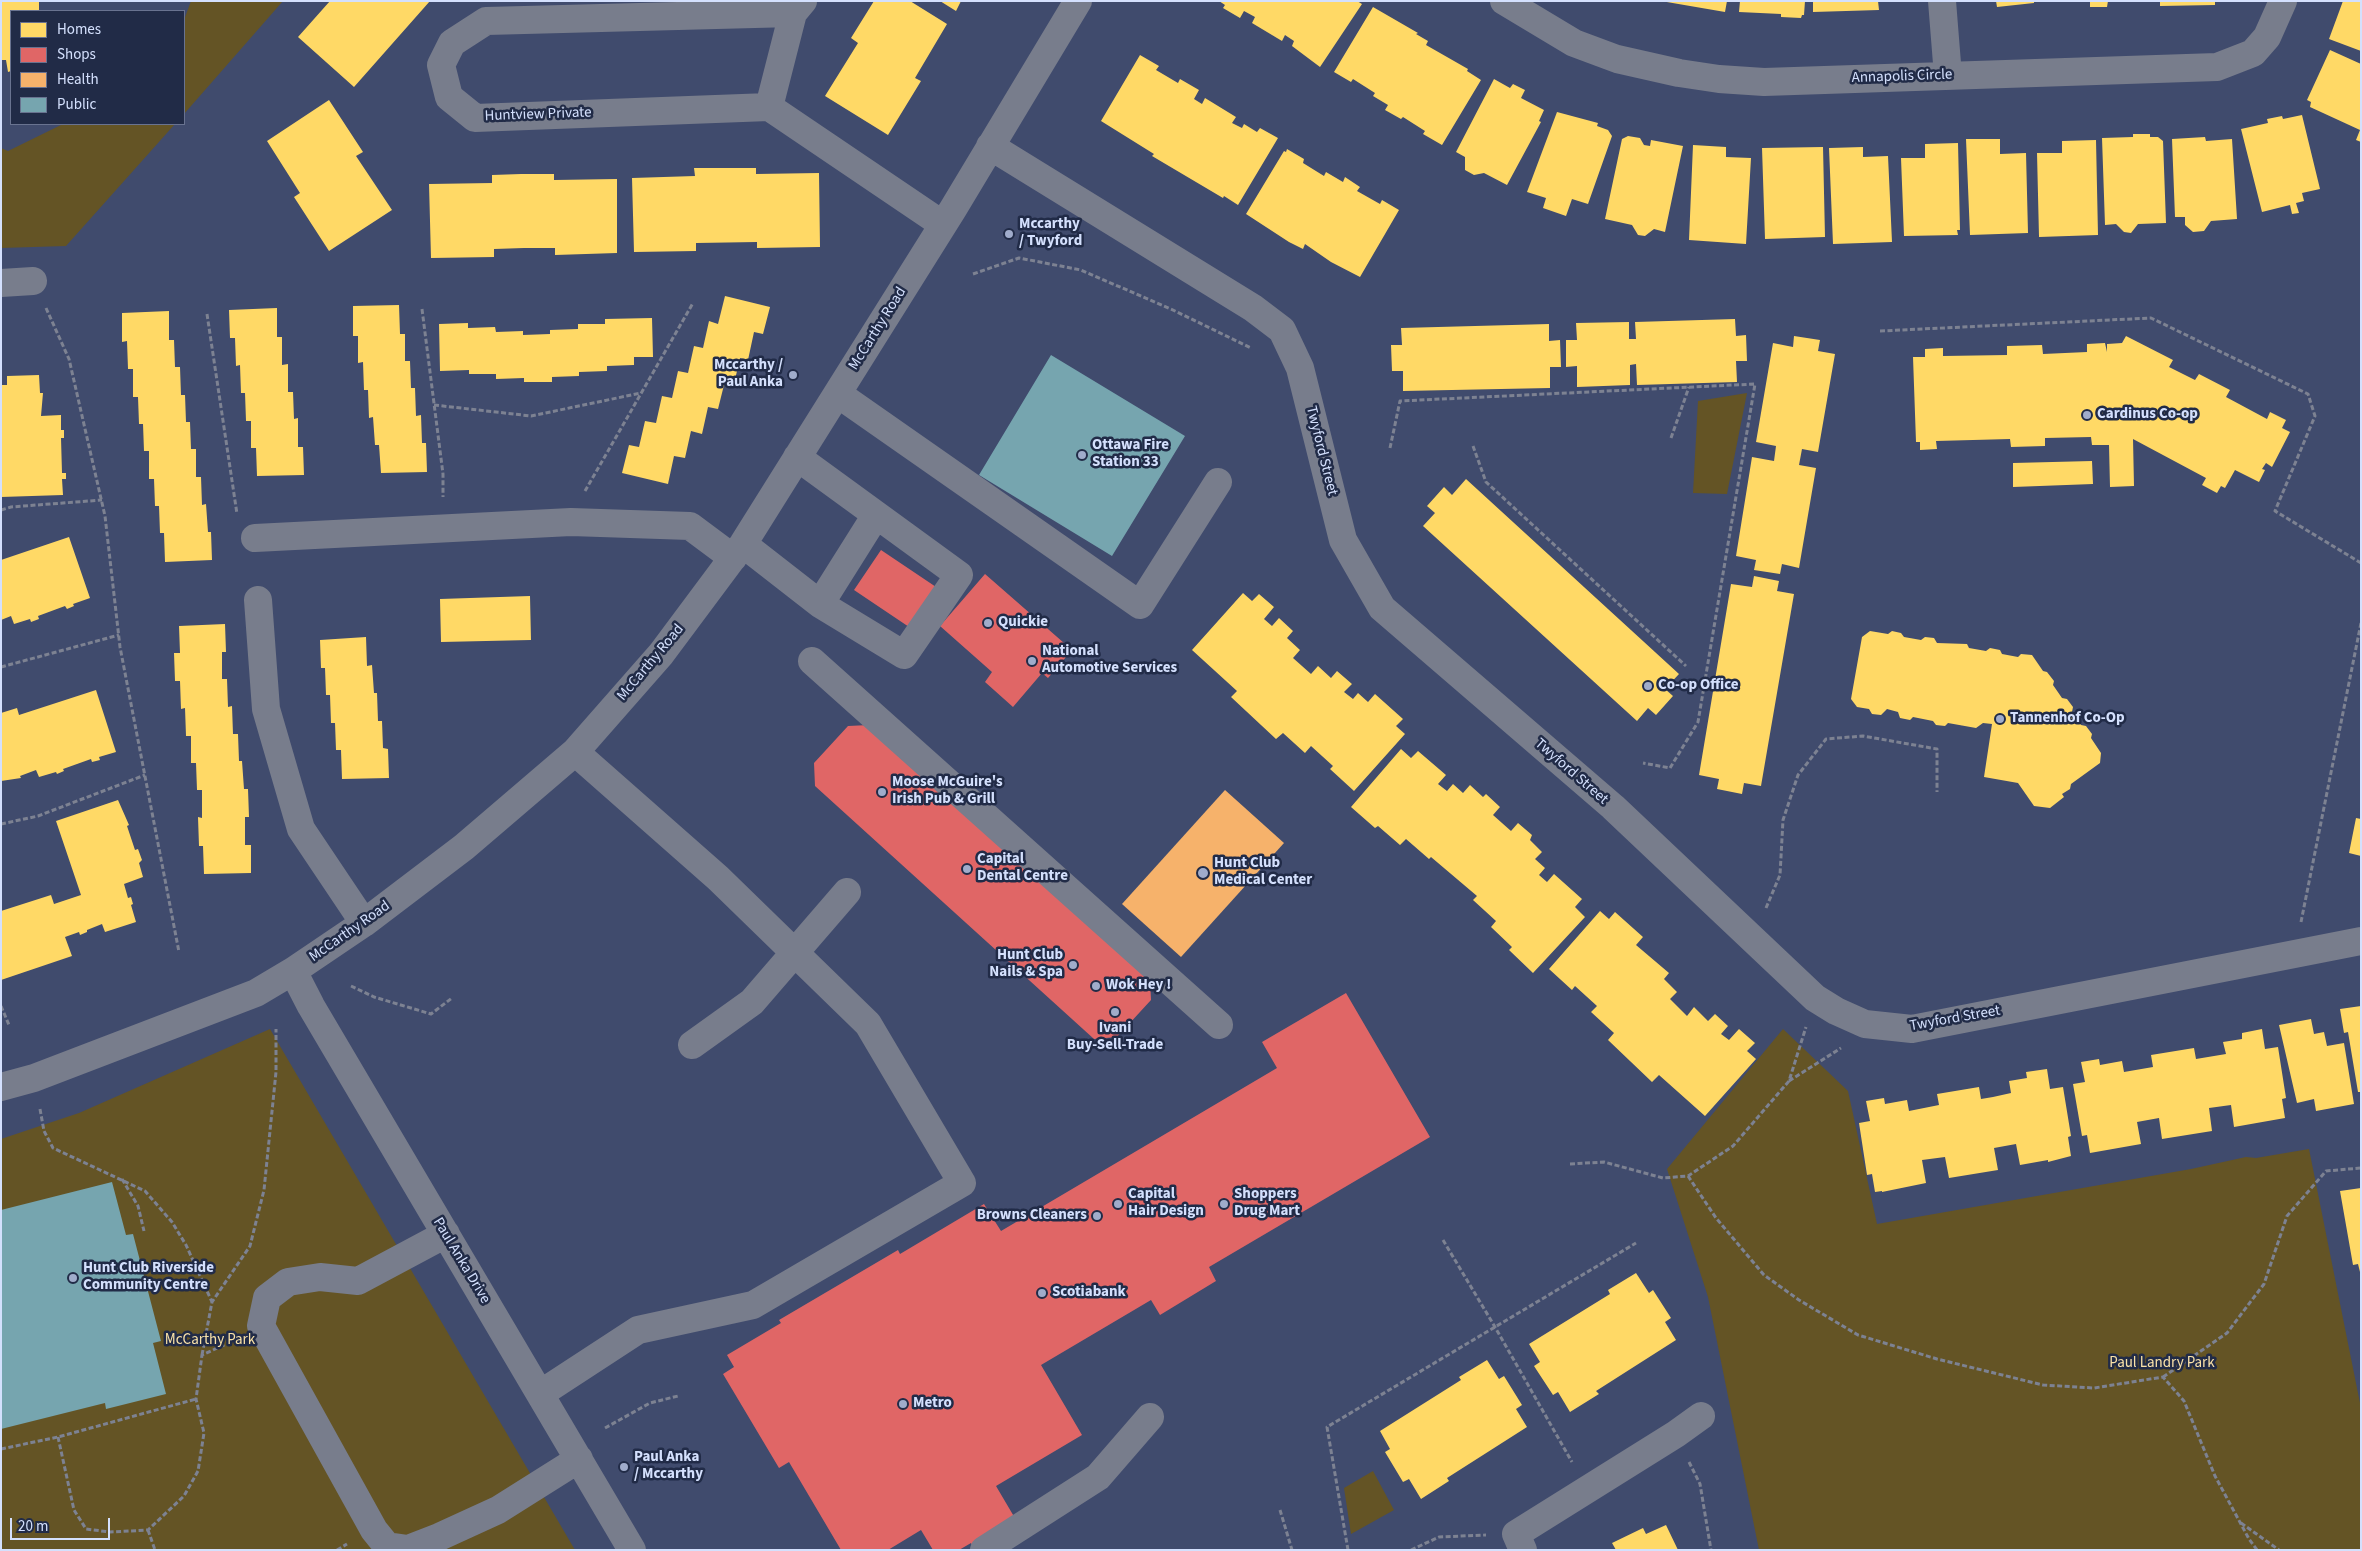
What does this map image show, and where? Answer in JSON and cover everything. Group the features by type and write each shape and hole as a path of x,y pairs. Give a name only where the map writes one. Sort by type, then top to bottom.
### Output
{"street":[{"name":"McCarthy Road","path":"1,1087 34,1078 256,992 293,971 364,923 464,847 575,752 661,654 738,551 838,394 1078,1"},
{"name":"Annapolis Circle","path":"1504,1 1574,43 1617,59 1679,73 1764,82 2217,67 2253,53 2267,37 2283,1"},
{"path":"1942,1 1948,76"},
{"path":"798,7 769,107 942,224"},
{"name":"Huntview Private","path":"769,107 475,118 449,97 441,65 452,43 486,21 798,7"},
{"name":"Twyford Street","path":"990,146 1253,308 1282,330 1300,368 1343,540 1382,608 1613,807 1816,998 1836,1011 1865,1024 1912,1029 2361,941"},
{"path":"1,283 33,281"},
{"path":"838,394 1140,605 1218,482"},
{"path":"255,538 571,522 690,526 738,551 904,655 960,575 797,457"},
{"path":"820,604 876,515"},
{"path":"258,600 266,709 301,830 364,923"},
{"path":"812,661 1219,1025"},
{"path":"540,1394 638,1330 753,1305 962,1183 868,1024 718,878 575,752"},
{"path":"692,1045 752,1002 847,892"},
{"name":"Paul Anka Drive","path":"293,971 304,996 632,1550"},
{"path":"446,1234 358,1280 320,1277 288,1282 267,1298 261,1326 374,1530 387,1546 408,1549 498,1510 579,1459"},
{"path":"1520,1542 1587,1489 1676,1434 1701,1416"},
{"path":"984,1550 1098,1477 1150,1417"}],"path":[{"path":"973,274 1019,258 1081,270 1175,311 1234,341 1300,368"},
{"path":"33,281 69,359 102,500 119,635 179,952"},
{"path":"571,522 586,487 693,303"},
{"path":"422,309 443,474 444,529"},
{"path":"207,314 238,518 255,538"},
{"path":"1880,331 2151,318 2308,394 2315,416 2275,512 2361,563"},
{"path":"1390,448 1400,401 1755,384 1698,722 1670,768 1643,764"},
{"path":"1672,438 1689,387"},
{"path":"434,405 532,416 641,393"},
{"path":"1473,446 1486,482 1686,666"},
{"path":"1,510 11,507 102,500"},
{"path":"2294,955 2361,623"},
{"path":"1,667 119,635"},
{"path":"1754,939 1780,875 1783,820 1798,775 1826,739 1863,736 1937,749 1937,792"},
{"path":"1,824 38,816 145,775"},
{"path":"351,986 374,996 431,1014 452,998"},
{"path":"1789,1081 1816,998"},
{"path":"1,1006 9,1025"},
{"path":"1570,1164 1604,1162 1663,1178 1688,1176 1733,1146 1789,1081 1851,1042 1865,1024"},
{"path":"58,1436 74,1510 86,1529 110,1532 148,1530 184,1496 198,1471 204,1433 196,1399 202,1355 212,1302 250,1246 264,1190 276,1072 276,1029"},
{"path":"34,1078 44,1131 53,1148 145,1191 172,1222 186,1245 212,1302"},
{"path":"1688,1176 1716,1218 1764,1275 1799,1300 1858,1335 1937,1359 2043,1385 2094,1388 2163,1377 2228,1333 2264,1284 2287,1216 2326,1171 2361,1168"},
{"path":"122,1179 138,1206 144,1231"},
{"path":"1442,1240 1495,1327 1587,1489"},
{"path":"1348,1550 1327,1426 1636,1243"},
{"path":"202,1355 261,1326"},
{"path":"2163,1377 2184,1400 2215,1476 2257,1550"},
{"path":"605,1428 650,1403 678,1396"},
{"path":"1,1449 58,1436 196,1399"},
{"path":"1676,1434 1700,1484 1711,1550"},
{"path":"1280,1510 1292,1550"},
{"path":"2240,1522 2279,1550"},
{"path":"148,1530 155,1550"},
{"path":"1412,1550 1439,1537 1520,1542"}],"green space":[{"path":"191,1 283,1 185,113 185,17"},
{"path":"61,125 174,125 66,246 1,248 1,148 8,151"},
{"path":"1747,393 1727,494 1693,493 1698,401"},
{"name":"McCarthy Park","path":"270,1029 575,1550 1,1550 1,1139 79,1113"},
{"name":"Paul Landry Park","path":"1783,1029 1848,1091 1877,1224 2191,1169 2246,1157 2256,1158 2309,1149 2361,1408 2361,1550 1759,1550 1708,1297 1667,1169"},
{"path":"1373,1471 1394,1510 1351,1534 1344,1488"}],"building: Homes":[{"path":"1,1 39,1 39,10 10,10 10,71 8,72 6,60 1,60"},
{"path":"330,1 430,1 354,87 298,37"},
{"path":"874,1 910,1 947,24 915,78 921,81 888,135 825,96 858,43 851,38"},
{"path":"940,1 961,1 956,11"},
{"path":"1219,1 1357,1 1362,4 1320,67 1292,46 1294,41 1285,35 1282,41 1252,23 1255,17 1244,11 1240,18 1223,8 1225,5"},
{"path":"1661,1 1727,1 1725,12"},
{"path":"1740,1 1805,1 1804,15 1801,18 1781,17 1781,14 1739,12"},
{"path":"1813,1 1878,1 1879,10 1813,12"},
{"path":"1996,1 2034,1 2034,3 1997,7"},
{"path":"2090,1 2108,1 2107,7 2090,7"},
{"path":"2160,1 2215,1 2215,5 2160,6"},
{"path":"2343,1 2361,1 2361,51 2329,39"},
{"path":"1373,7 1418,33 1416,34 1428,41 1426,45 1468,69 1467,71 1481,80 1442,145 1423,134 1425,131 1403,117 1401,119 1385,110 1388,105 1373,96 1375,93 1353,79 1351,82 1334,72"},
{"path":"2330,50 2361,64 2361,142 2356,140 2360,130 2310,107 2311,102 2307,100"},
{"path":"1140,55 1159,66 1156,70 1178,83 1180,79 1199,90 1194,99 1202,104 1205,98 1236,117 1232,123 1242,128 1244,124 1257,132 1260,128 1278,138 1238,205 1152,156 1154,154 1101,121"},
{"path":"1494,79 1510,88 1513,84 1525,90 1521,98 1544,110 1539,121 1541,122 1507,185 1484,173 1474,175 1465,170 1465,157 1456,152"},
{"path":"329,100 363,152 356,156 392,210 329,251 294,197 300,193 267,141"},
{"path":"1557,112 1598,123 1597,126 1608,130 1612,136 1588,204 1572,199 1566,216 1543,208 1546,198 1527,192"},
{"path":"2302,115 2320,189 2302,193 2304,201 2296,203 2299,213 2292,214 2290,205 2262,212 2241,129 2268,123 2267,119 2282,116 2283,119"},
{"path":"2133,134 2150,134 2150,137 2158,137 2163,141 2166,223 2138,224 2131,233 2124,232 2116,224 2105,225 2102,138 2133,137"},
{"path":"1628,136 1640,138 1644,145 1650,146 1651,140 1683,146 1665,232 1654,229 1645,236 1638,235 1632,225 1605,219 1622,139"},
{"path":"2205,137 2206,141 2232,139 2237,219 2211,221 2204,231 2193,232 2185,225 2185,217 2175,217 2172,139"},
{"path":"1966,139 2000,139 2000,154 2026,153 2028,233 1970,235"},
{"path":"2096,140 2098,235 2039,237 2037,153 2062,153 2062,141"},
{"path":"1958,143 1960,230 1957,230 1958,235 1904,236 1901,158 1925,158 1925,144"},
{"path":"1693,145 1726,147 1726,157 1751,158 1746,244 1689,240"},
{"path":"1823,147 1825,237 1765,239 1762,148"},
{"path":"1863,147 1863,157 1888,156 1892,242 1833,244 1829,148"},
{"path":"1287,149 1304,159 1303,163 1324,176 1326,172 1343,182 1345,177 1360,187 1357,191 1380,204 1382,200 1399,210 1360,277 1331,262 1305,244 1303,249 1289,242 1246,214"},
{"path":"694,168 756,168 756,174 819,173 820,247 757,248 757,242 696,243 696,251 634,252 632,178 695,176"},
{"path":"554,174 554,180 617,179 617,253 555,255 555,248 524,248 494,249 494,257 431,258 429,184 492,183 492,175"},
{"path":"725,296 770,307 763,334 754,332 748,360 740,358 734,384 725,381 718,409 708,407 702,434 691,431 685,458 674,456 668,484 622,473 629,445 639,447 645,421 656,423 662,396 672,398 678,371 688,373 694,346 703,348 709,321 718,324"},
{"path":"399,305 400,334 405,334 405,361 410,361 411,388 415,388 416,416 421,415 422,443 426,443 427,472 381,473 379,445 375,445 373,417 369,418 368,390 364,390 363,362 358,363 358,336 353,336 353,306"},
{"path":"277,308 277,337 282,337 282,365 288,364 288,392 293,392 294,419 298,418 298,447 303,447 304,475 257,476 256,448 251,448 251,421 246,421 245,393 241,393 240,365 236,366 235,338 230,338 229,310"},
{"path":"169,311 169,340 174,340 175,367 180,367 181,395 185,395 186,422 190,422 191,449 196,449 196,477 201,477 202,505 206,504 208,532 211,532 212,560 165,562 164,533 160,533 159,506 155,506 154,479 149,479 149,451 144,451 143,424 139,424 138,397 133,397 133,369 128,369 127,341 122,342 122,313"},
{"path":"652,318 653,357 634,357 634,365 607,366 607,371 579,372 579,376 552,377 552,382 524,382 524,378 496,379 496,374 469,374 469,370 440,371 439,324 468,323 468,328 495,327 496,332 523,331 523,335 550,334 550,330 578,329 578,324 605,324 605,319"},
{"path":"1735,319 1736,336 1746,335 1747,361 1736,361 1737,382 1637,385 1636,364 1630,365 1630,385 1577,387 1577,366 1566,367 1566,340 1577,340 1576,323 1629,322 1629,339 1636,339 1635,322"},
{"path":"1549,324 1549,341 1560,340 1561,367 1550,367 1550,388 1403,391 1403,371 1392,371 1391,345 1402,345 1401,328"},
{"path":"1794,336 1820,340 1818,351 1835,354 1818,452 1802,449 1799,465 1816,468 1799,568 1782,564 1780,574 1754,570 1756,560 1736,556 1752,457 1774,461 1776,446 1756,442 1773,343 1793,347"},
{"name":"Cardinus Co-op","path":"2126,336 2173,360 2169,367 2195,380 2199,374 2230,390 2226,397 2267,419 2270,412 2286,420 2282,428 2290,432 2272,467 2266,463 2262,469 2265,470 2259,482 2235,470 2225,488 2221,486 2217,493 2202,485 2206,478 2133,439 2134,486 2110,487 2109,445 2092,445 2091,437 2045,438 2045,446 2011,447 2010,439 1936,441 1937,449 1920,450 1920,442 1916,442 1913,357 1925,357 1925,349 1943,348 1943,356 2007,355 2007,346 2042,345 2043,354 2087,352 2087,344 2105,343 2107,352 2107,344 2122,343"},
{"path":"39,375 40,393 43,393 41,416 61,415 61,430 64,430 64,438 61,438 62,473 66,473 66,479 62,479 63,495 1,497 1,385 7,385 7,376"},
{"path":"2092,461 2093,484 2013,487 2013,463"},
{"path":"1466,479 1679,674 1665,689 1673,696 1656,715 1648,708 1637,721 1423,526 1435,513 1427,506 1444,487 1452,495"},
{"path":"69,537 90,598 73,604 74,606 67,609 65,606 38,616 39,619 31,622 30,619 14,624 11,616 1,620 1,560"},
{"path":"1754,576 1779,581 1777,591 1794,594 1761,786 1744,783 1742,794 1717,789 1719,779 1699,775 1731,584 1752,587"},
{"path":"1243,593 1252,601 1259,594 1274,607 1264,619 1272,626 1279,618 1293,631 1287,638 1300,650 1293,658 1311,674 1318,666 1331,678 1337,671 1352,684 1344,692 1353,699 1358,693 1368,702 1375,694 1403,719 1396,726 1405,734 1354,791 1330,769 1333,766 1311,746 1305,753 1283,733 1276,739 1231,697 1237,691 1192,650"},
{"path":"530,596 531,640 441,642 440,599"},
{"path":"225,624 226,652 222,652 222,679 227,679 228,707 232,706 233,734 238,734 239,761 242,761 244,789 248,789 249,817 245,817 245,845 251,845 251,873 204,874 203,846 199,846 198,817 202,818 202,790 197,790 196,763 191,763 191,736 186,736 185,708 181,709 180,681 175,681 174,653 180,653 179,626"},
{"name":"Tannenhof Co-Op","path":"1870,631 1888,634 1892,631 1901,633 1904,637 1921,640 1925,637 1934,638 1937,643 1967,644 1969,648 1986,651 1990,648 2000,650 2002,654 2018,657 2021,654 2032,655 2043,671 2047,672 2054,681 2053,685 2062,698 2067,699 2073,707 2072,712 2081,725 2086,726 2092,734 2091,738 2101,753 2100,763 2071,784 2070,789 2062,794 2064,797 2050,808 2034,806 2018,783 1984,777 1992,724 1983,723 1976,728 1948,723 1945,726 1936,725 1933,721 1913,717 1910,720 1900,718 1898,712 1887,709 1881,715 1872,714 1869,709 1857,707 1851,699 1862,637"},
{"path":"366,637 367,666 372,665 374,693 377,693 378,721 382,721 383,748 388,749 389,778 342,779 341,750 336,750 335,723 331,723 330,695 326,695 325,668 321,668 320,640"},
{"path":"96,690 116,752 99,757 100,760 92,762 91,759 63,769 64,771 57,774 56,772 39,777 36,770 20,776 21,778 1,781 1,713 17,708 19,715"},
{"path":"1401,749 1411,758 1418,751 1446,775 1438,784 1447,791 1453,784 1463,793 1470,785 1483,797 1486,794 1500,807 1493,815 1511,831 1518,823 1532,835 1530,840 1542,852 1535,859 1545,868 1539,875 1547,882 1554,874 1582,899 1575,907 1585,917 1533,973 1509,950 1512,947 1491,927 1496,921 1473,900 1477,896 1431,857 1429,859 1406,839 1400,845 1378,826 1375,828 1351,807"},
{"path":"118,800 129,825 127,826 135,850 138,849 142,860 139,863 143,877 124,884 128,898 131,897 133,904 131,905 136,922 105,932 102,924 80,935 79,932 65,937 72,956 1,980 1,911 51,895 54,904 81,895 56,821"},
{"path":"2356,818 2361,819 2361,856 2349,853"},
{"path":"1600,911 1609,919 1615,912 1643,937 1636,945 1669,973 1664,979 1677,992 1670,999 1687,1016 1694,1007 1708,1021 1715,1014 1728,1026 1721,1034 1729,1040 1739,1029 1755,1043 1747,1051 1756,1059 1705,1116 1659,1075 1652,1082 1608,1040 1614,1033 1591,1012 1597,1006 1575,986 1572,990 1549,969"},
{"path":"2361,1006 2361,1092 2358,1092 2348,1032 2344,1033 2340,1009"},
{"path":"2311,1019 2314,1034 2324,1032 2327,1046 2344,1043 2354,1104 2316,1111 2314,1099 2297,1103 2279,1025"},
{"path":"2262,1029 2265,1049 2278,1047 2286,1098 2282,1099 2285,1118 2234,1127 2231,1105 2209,1108 2212,1131 2162,1139 2159,1118 2137,1122 2141,1144 2090,1153 2087,1135 2082,1136 2073,1084 2085,1082 2081,1062 2099,1059 2100,1065 2122,1061 2124,1072 2153,1067 2151,1055 2194,1048 2196,1059 2226,1054 2223,1042 2242,1039 2242,1033"},
{"path":"2047,1069 2050,1089 2063,1087 2071,1136 2068,1137 2071,1156 2048,1162 2048,1160 2020,1165 2016,1144 1994,1148 1998,1170 1949,1178 1945,1157 1922,1160 1926,1183 1875,1192 1872,1174 1867,1175 1859,1123 1870,1121 1866,1101 1884,1098 1885,1104 1907,1100 1909,1111 1939,1105 1937,1094 1979,1087 1981,1099 1993,1097 2011,1093 2009,1081 2027,1078 2026,1072"},
{"path":"2361,1188 2360,1272 2358,1264 2353,1265 2340,1191"},
{"path":"1636,1273 1649,1293 1653,1290 1671,1318 1665,1322 1676,1340 1596,1391 1599,1394 1570,1412 1558,1392 1553,1395 1534,1366 1540,1362 1529,1344 1610,1294 1608,1290"},
{"path":"1487,1360 1499,1379 1504,1376 1522,1405 1516,1409 1527,1427 1447,1478 1449,1481 1421,1499 1409,1479 1403,1482 1385,1452 1390,1449 1380,1431 1461,1380 1459,1377"},
{"path":"1666,1525 1678,1550 1616,1550 1612,1543 1643,1528 1646,1534"}],"building: Shops":[{"path":"881,550 942,591 915,631 854,590"},
{"path":"985,574 1072,650 1048,678 1042,673 1013,707 985,682 992,672 940,626"},
{"path":"869,725 1150,979 1151,1000 1117,1037 1094,1039 815,786 814,763 848,726"},
{"path":"1346,993 1430,1137 1209,1267 1216,1281 1160,1315 1151,1300 1041,1365 1082,1435 996,1486 1019,1525 974,1550 971,1543 959,1550 933,1550 921,1530 888,1550 841,1550 789,1462 779,1468 723,1374 734,1367 727,1355 781,1323 779,1320 898,1250 900,1254 984,1204 1001,1231 1277,1068 1262,1042"}],"building: Health":[{"name":"Hunt Club Medical Center","path":"1225,790 1284,843 1181,957 1122,904"}],"building: Public":[{"name":"Ottawa Fire Station 33","path":"1051,355 1185,436 1112,556 979,475"},
{"name":"Hunt Club Riverside Community Centre","path":"112,1182 126,1235 133,1234 161,1341 153,1343 166,1394 106,1409 105,1403 1,1429 1,1210"}],"place":[{"name":"Mccarthy / Twyford","path":"1009,234"},
{"name":"Mccarthy / Paul Anka","path":"793,375"},
{"name":"Cardinus Co-op","path":"2087,415"},
{"name":"Ottawa Fire Station 33","path":"1082,455"},
{"name":"Quickie","path":"988,623"},
{"name":"National Automotive Services","path":"1032,661"},
{"name":"Co-op Office","path":"1648,686"},
{"name":"Tannenhof Co-Op","path":"2000,719"},
{"name":"Moose McGuire's Irish Pub & Grill","path":"882,792"},
{"name":"Capital Dental Centre","path":"967,869"},
{"name":"Hunt Club Medical Center","path":"1203,873"},
{"name":"Hunt Club Nails & Spa","path":"1073,965"},
{"name":"Wok Hey !","path":"1096,986"},
{"name":"Ivani Buy-Sell-Trade","path":"1115,1012"},
{"name":"Capital Hair Design","path":"1118,1204"},
{"name":"Shoppers Drug Mart","path":"1224,1204"},
{"name":"Browns Cleaners","path":"1097,1216"},
{"name":"Hunt Club Riverside Community Centre","path":"73,1278"},
{"name":"Scotiabank","path":"1042,1293"},
{"name":"Metro","path":"903,1404"},
{"name":"Paul Anka / Mccarthy","path":"624,1467"}]}
